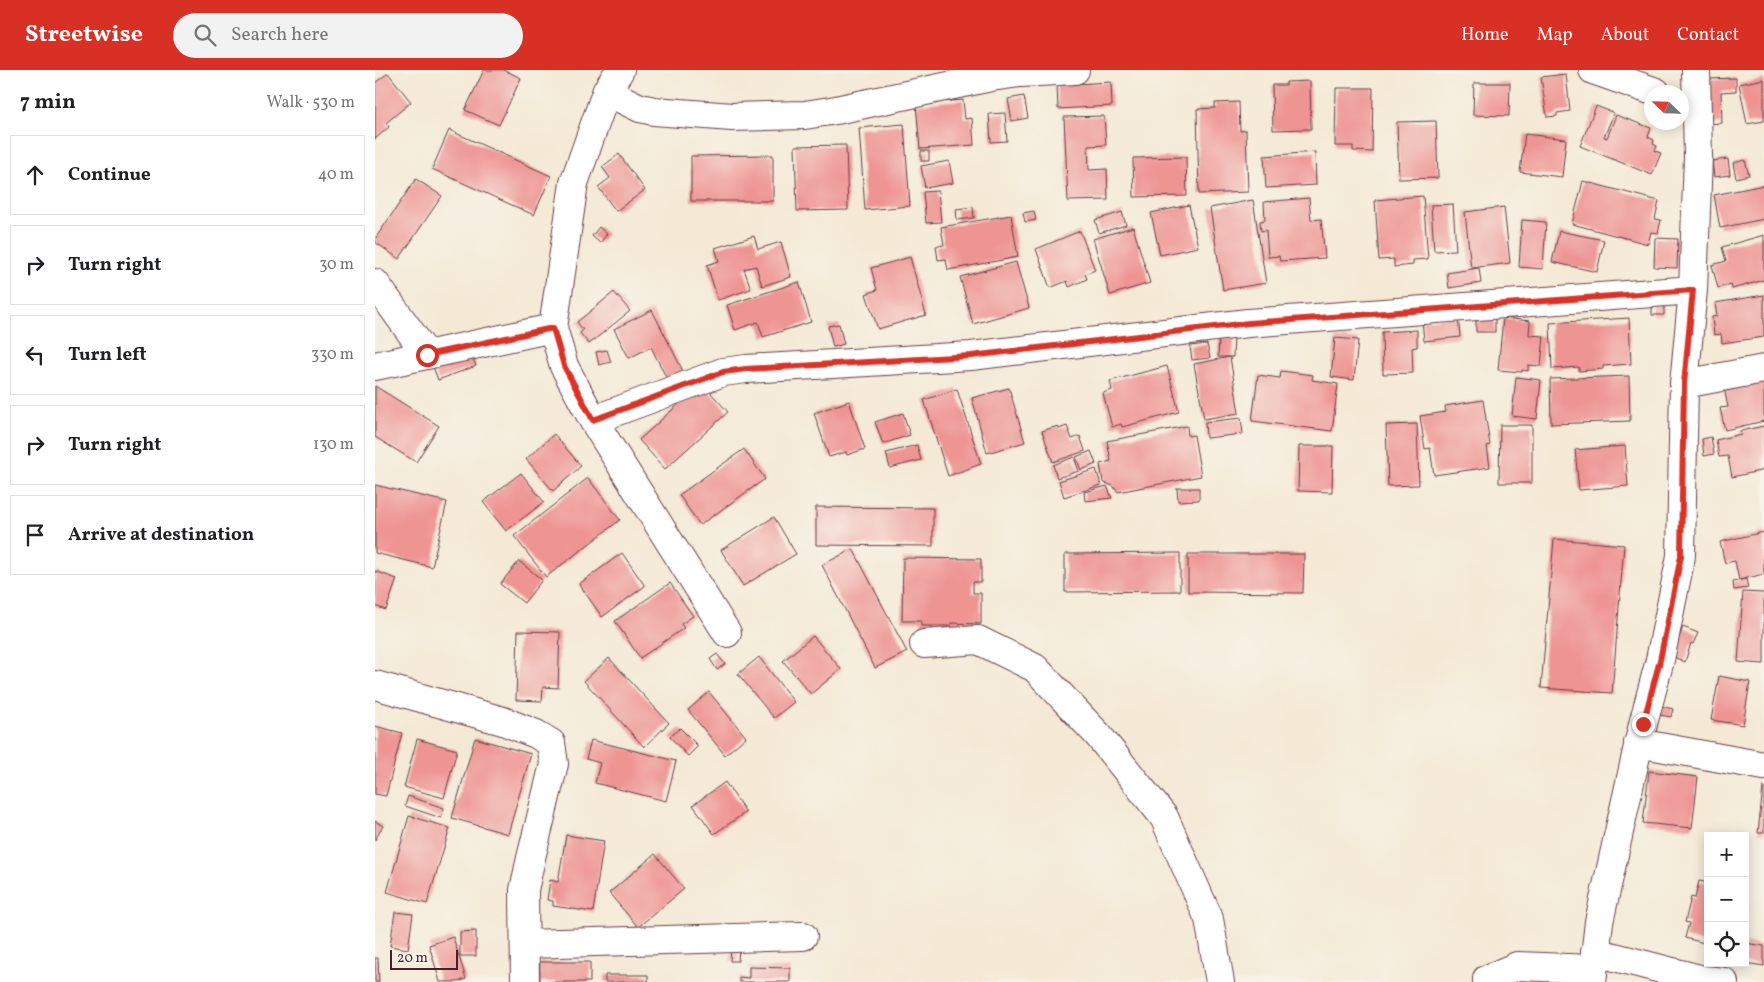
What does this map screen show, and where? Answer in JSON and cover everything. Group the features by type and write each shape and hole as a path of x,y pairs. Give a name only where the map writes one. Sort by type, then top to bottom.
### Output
{"street":[{"path":"727,633 593,420 564,366 553,328 574,183 613,81 640,108 653,111 732,117 805,115 991,77 1020,73 1075,70"},
{"path":"1593,70 1644,88"},
{"path":"1593,968 1599,922 1638,743 1660,660 1681,556 1684,384 1693,290 1698,157 1689,104 1696,70"},
{"path":"375,283 427,355"},
{"path":"593,420 723,372 746,369 971,356 1249,323 1693,290"},
{"path":"375,366 553,328"},
{"path":"1684,384 1764,369"},
{"path":"924,644 978,640 1035,668 1098,735 1164,816 1209,919 1220,982"},
{"path":"375,685 503,721 536,734 551,743 554,764 524,890 525,982"},
{"path":"1638,743 1764,766"},
{"path":"525,944 803,936"},
{"path":"1487,982 1487,979 1517,966 1593,968 1724,982"}],"building":[{"path":"484,70 504,70 521,78 499,125 465,110"},
{"path":"388,73 411,102 386,123 389,127 375,139 375,83"},
{"path":"1566,74 1570,111 1557,113 1557,116 1547,117 1541,77"},
{"path":"1736,78 1736,91 1721,92 1722,123 1709,124 1706,79"},
{"path":"1764,79 1764,121 1747,124 1739,84"},
{"path":"1310,81 1311,129 1273,130 1272,85 1286,85 1286,82"},
{"path":"1111,82 1112,106 1058,109 1057,85"},
{"path":"1474,83 1510,83 1509,116 1473,115"},
{"path":"1336,88 1373,88 1372,152 1353,151 1353,146 1335,146"},
{"path":"1024,96 1028,118 1012,121 1008,99"},
{"path":"963,100 965,119 972,118 974,145 920,149 916,104"},
{"path":"1239,102 1240,131 1246,130 1248,192 1199,194 1197,109 1215,108 1215,103"},
{"path":"1596,106 1614,113 1604,137 1607,138 1616,115 1644,125 1644,130 1650,130 1648,137 1654,140 1653,144 1657,146 1655,151 1661,153 1652,175 1580,146"},
{"path":"1005,113 1007,141 991,142 989,114"},
{"path":"1104,116 1106,145 1088,146 1089,170 1107,169 1108,200 1068,201 1064,117"},
{"path":"1436,121 1438,178 1399,179 1397,122"},
{"path":"904,124 910,206 865,210 859,128"},
{"path":"449,130 551,176 534,215 432,169"},
{"path":"1525,134 1566,139 1562,177 1520,172"},
{"path":"846,145 848,210 797,211 795,146"},
{"path":"921,151 929,151 929,161 921,161"},
{"path":"1315,152 1316,185 1266,188 1264,156"},
{"path":"619,154 645,190 616,211 598,187 610,178 602,167"},
{"path":"773,155 773,201 691,201 691,156"},
{"path":"1186,157 1187,196 1134,197 1133,158"},
{"path":"1728,159 1730,175 1714,177 1712,161"},
{"path":"1745,160 1749,175 1736,178 1733,163"},
{"path":"949,161 953,183 925,188 921,166"},
{"path":"416,179 442,196 399,259 375,242 375,239"},
{"path":"1583,181 1659,201 1655,219 1661,220 1658,233 1651,232 1648,244 1572,224"},
{"path":"1764,185 1764,219 1720,228 1714,195"},
{"path":"938,191 941,222 926,223 923,192"},
{"path":"1423,196 1428,259 1413,260 1413,265 1394,267 1394,259 1379,260 1375,200"},
{"path":"1309,198 1311,220 1321,219 1325,258 1280,261 1279,256 1268,257 1266,230 1261,231 1260,221 1265,220 1264,202"},
{"path":"1253,200 1266,283 1223,290 1210,208"},
{"path":"1453,204 1456,250 1434,251 1431,205"},
{"path":"1189,205 1198,247 1160,255 1151,213"},
{"path":"973,207 974,218 957,220 956,209"},
{"path":"1504,207 1510,263 1471,268 1465,212"},
{"path":"1034,211 1036,220 1025,222 1023,213"},
{"path":"1122,212 1126,225 1099,233 1095,220"},
{"path":"1011,215 1018,257 948,270 946,259 938,260 936,246 944,245 941,227"},
{"path":"1522,220 1546,222 1543,269 1519,267"},
{"path":"599,227 607,234 600,243 592,236"},
{"path":"1133,227 1150,283 1110,295 1093,239"},
{"path":"1080,231 1095,270 1085,274 1087,279 1069,287 1067,281 1050,288 1036,249"},
{"path":"1559,231 1604,240 1597,272 1552,262"},
{"path":"1764,235 1764,280 1732,289 1731,284 1718,288 1712,265 1726,261 1722,247"},
{"path":"754,236 758,249 781,242 791,277 762,286 756,266 744,269 751,289 718,300 707,265 719,261 715,248"},
{"path":"1655,238 1678,239 1677,268 1654,267"},
{"path":"910,257 926,315 878,329 866,294 877,290 871,268"},
{"path":"1016,262 1029,308 973,324 960,277"},
{"path":"1479,268 1481,283 1449,288 1447,273"},
{"path":"799,282 811,322 763,337 758,322 735,330 727,305"},
{"path":"614,292 630,311 589,344 580,333 583,330 577,322"},
{"path":"1764,295 1764,337 1722,343 1721,334 1714,335 1712,317 1717,316 1715,303"},
{"path":"1652,302 1664,302 1664,315 1652,315"},
{"path":"652,310 684,373 668,381 651,347 629,358 614,329"},
{"path":"1495,315 1495,332 1476,332 1476,316"},
{"path":"1458,316 1460,337 1424,341 1422,320"},
{"path":"1503,318 1530,321 1529,335 1544,336 1541,366 1528,365 1528,371 1522,370 1522,372 1498,370"},
{"path":"1629,318 1631,364 1603,366 1603,369 1579,371 1579,367 1552,369 1550,323"},
{"path":"839,324 844,344 833,347 828,326"},
{"path":"1417,330 1417,347 1412,348 1413,373 1383,374 1382,332"},
{"path":"1219,337 1234,338 1233,357 1218,357"},
{"path":"1335,338 1358,340 1354,380 1331,377"},
{"path":"1207,344 1210,358 1192,360 1190,346"},
{"path":"470,350 476,366 438,380 432,364"},
{"path":"607,350 611,362 599,365 596,352"},
{"path":"1230,357 1239,413 1204,419 1194,364"},
{"path":"1167,366 1179,412 1122,427 1121,424 1112,427 1103,393 1112,390 1110,381"},
{"path":"1281,371 1313,375 1312,380 1338,384 1332,431 1252,421 1258,375 1280,378"},
{"path":"1629,376 1630,421 1551,424 1550,379"},
{"path":"1516,377 1541,380 1537,419 1512,416"},
{"path":"1764,379 1764,421 1725,430 1720,408 1728,407 1724,388"},
{"path":"702,383 728,412 665,469 639,440"},
{"path":"375,386 439,426 416,462 375,437"},
{"path":"1009,388 1025,442 987,453 972,398"},
{"path":"957,389 981,464 948,476 924,400"},
{"path":"1483,400 1490,445 1487,446 1490,467 1434,475 1430,448 1425,449 1420,416 1446,412 1445,406"},
{"path":"849,401 865,449 847,455 846,452 829,457 814,413"},
{"path":"903,413 910,435 883,444 875,422"},
{"path":"1241,418 1243,434 1206,438 1205,422"},
{"path":"1417,424 1419,485 1388,486 1386,425"},
{"path":"1500,425 1532,425 1532,483 1499,483"},
{"path":"1058,426 1059,429 1067,426 1072,439 1080,436 1085,451 1053,462 1042,431"},
{"path":"1187,426 1188,436 1194,435 1201,476 1118,492 1113,486 1103,482 1100,464 1111,461 1107,441"},
{"path":"1764,426 1764,470 1732,477 1728,456 1719,457 1716,440 1741,434 1740,431"},
{"path":"554,434 581,466 553,491 526,459"},
{"path":"1711,437 1714,454 1704,456 1702,439"},
{"path":"917,445 921,460 890,468 886,453"},
{"path":"1299,446 1333,446 1332,492 1298,491"},
{"path":"1625,446 1628,486 1579,490 1575,450"},
{"path":"744,449 765,479 700,525 679,495"},
{"path":"1091,451 1096,464 1081,470 1076,457"},
{"path":"1074,457 1079,471 1057,478 1053,465"},
{"path":"1096,469 1101,485 1064,497 1059,481"},
{"path":"521,473 544,502 506,531 483,502"},
{"path":"588,478 620,520 546,577 514,536"},
{"path":"375,485 447,502 432,567 375,553"},
{"path":"1107,486 1112,498 1085,501 1084,492"},
{"path":"1177,488 1199,488 1199,500 1178,501"},
{"path":"816,507 933,508 933,546 816,545"},
{"path":"774,517 796,554 743,586 721,550"},
{"path":"1764,532 1764,574 1739,580 1735,561 1725,563 1720,542"},
{"path":"1554,539 1624,545 1612,693 1541,688"},
{"path":"853,549 907,652 875,668 822,565"},
{"path":"622,553 645,586 602,617 579,584"},
{"path":"1180,553 1180,591 1065,592 1065,554"},
{"path":"1188,554 1304,554 1303,593 1188,592"},
{"path":"903,558 981,559 981,582 973,582 973,593 981,593 981,624 951,623 951,626 921,626 921,621 902,621"},
{"path":"519,561 542,580 524,603 500,584"},
{"path":"375,571 397,579 386,610 375,606"},
{"path":"1746,579 1748,588 1734,590 1733,582"},
{"path":"670,583 693,616 681,624 684,628 640,658 615,621"},
{"path":"1743,592 1764,593 1764,664 1738,662"},
{"path":"1683,627 1698,633 1693,644 1691,643 1685,662 1672,656"},
{"path":"518,631 560,632 558,688 543,687 542,701 516,700"},
{"path":"813,636 841,669 811,694 783,661"},
{"path":"717,654 725,664 717,670 710,659"},
{"path":"759,657 794,702 774,718 738,674"},
{"path":"609,658 669,723 644,747 584,681"},
{"path":"1719,676 1750,682 1743,725 1711,720"},
{"path":"709,692 746,737 725,755 688,710"},
{"path":"1661,706 1673,709 1671,717 1659,715"},
{"path":"375,726 402,733 386,796 375,794"},
{"path":"680,728 698,746 688,756 670,737"},
{"path":"475,738 531,754 508,834 452,818"},
{"path":"417,739 457,750 444,798 404,787"},
{"path":"591,740 676,761 666,801 595,783 600,763 586,759"},
{"path":"1649,771 1698,777 1692,828 1643,823"},
{"path":"725,782 746,812 714,834 693,805"},
{"path":"1763,787 1764,833 1758,833"},
{"path":"408,796 444,808 441,818 405,806"},
{"path":"409,816 450,828 427,904 387,892"},
{"path":"375,821 383,826 375,840"},
{"path":"566,835 604,841 593,912 553,906 553,901 547,900 550,880 558,882"},
{"path":"655,854 684,889 638,927 609,893"},
{"path":"1699,881 1704,882 1704,943 1685,938 1689,923 1685,922 1691,897 1695,898"},
{"path":"395,912 413,914 408,949 390,946"},
{"path":"476,931 476,956 460,956 460,932"},
{"path":"453,937 466,979 458,982 440,982 429,945"},
{"path":"1749,944 1764,946 1764,966 1749,964"},
{"path":"731,949 739,949 738,961 730,961"},
{"path":"375,958 378,958 379,982 375,982"},
{"path":"540,962 590,962 590,982 540,982"},
{"path":"749,967 790,968 790,982 739,982 739,977 749,978"},
{"path":"605,975 648,975 648,982 605,982"}],"route":[{"path":"427,355 553,328 564,366 593,420 723,372 746,369 971,356 1249,323 1693,290 1684,384 1681,556 1660,660 1643,724"}]}
